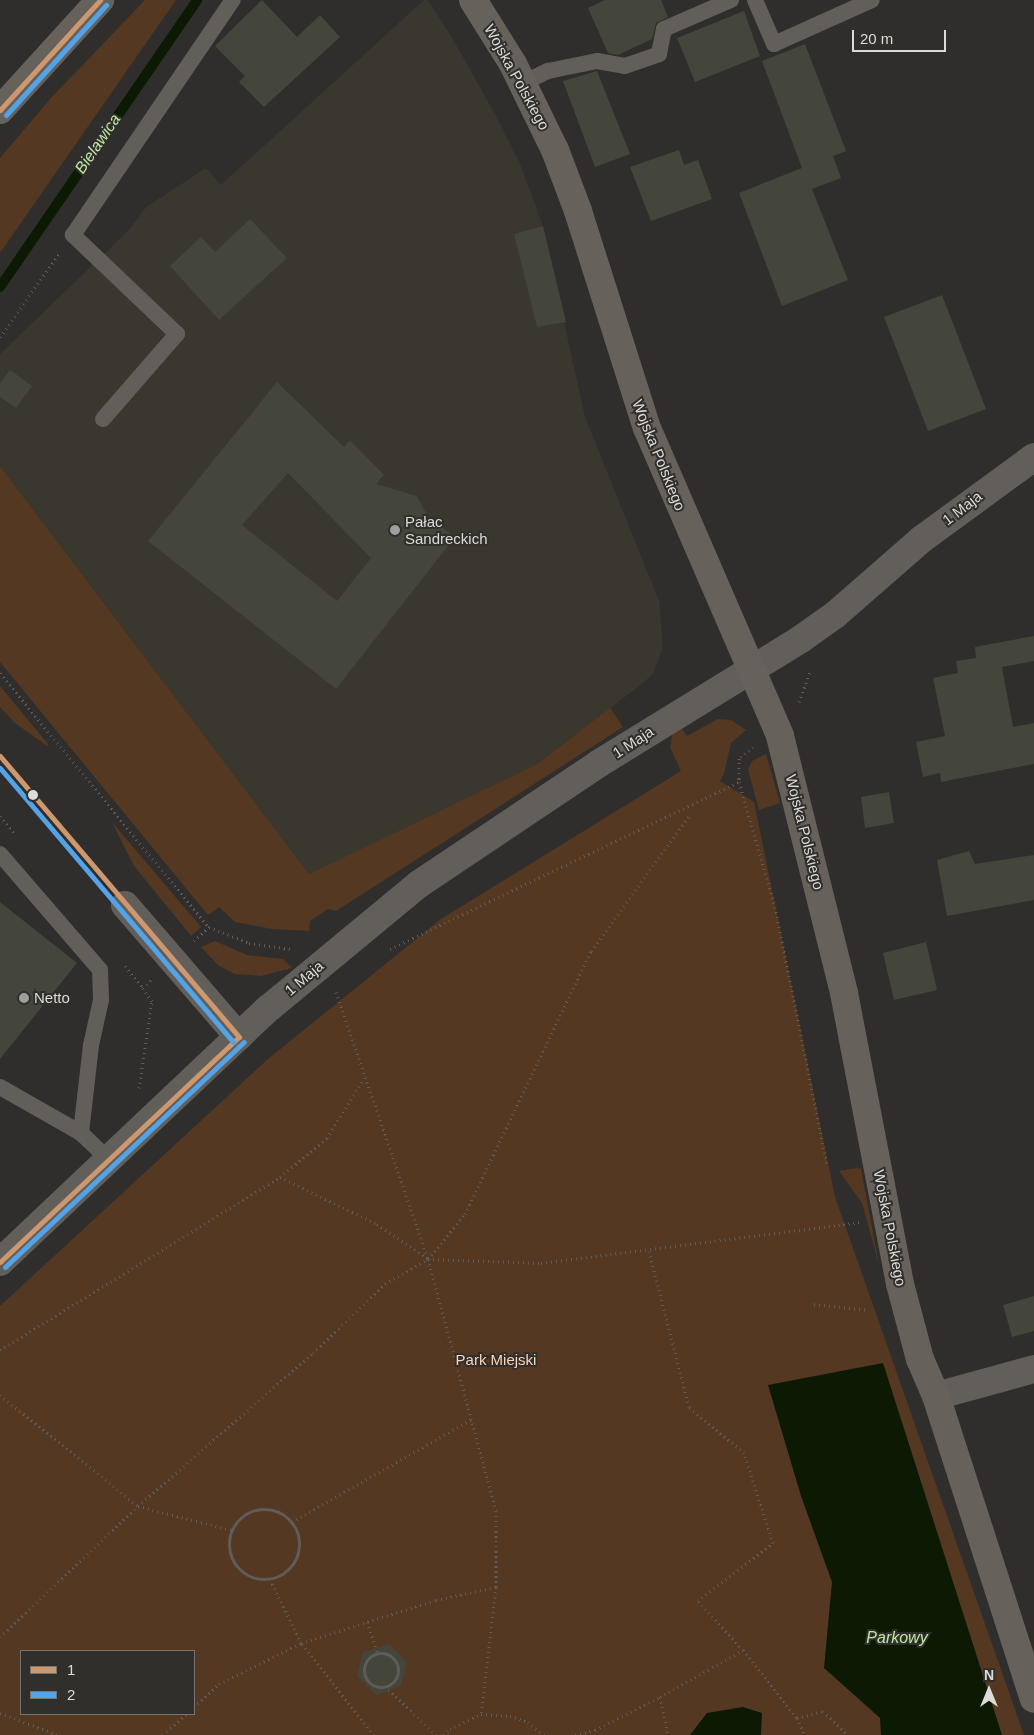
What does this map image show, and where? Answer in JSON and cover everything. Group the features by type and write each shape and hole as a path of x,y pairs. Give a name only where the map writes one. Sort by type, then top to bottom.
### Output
{"street":[{"path":"0,110 100,0"},
{"name":"Wojska Polskiego","path":"473,0 523,83 549,134 570,188 647,428 780,736 799,804 844,993 900,1284 920,1359 936,1396 1034,1699"},
{"name":"1 Maja","path":"0,1262 310,972 446,864 622,748 751,669 836,614 922,539 1034,457"},
{"path":"125,905 239,1038"},
{"path":"936,1396 1034,1369"}],"lane":[{"path":"103,419 177,334 73,235 233,0"},
{"path":"523,83 548,71 597,61 625,66 658,54 664,29 731,0"},
{"path":"755,0 774,44 872,0"},
{"path":"0,854 100,970 100,1000 90,1045 81,1133"},
{"path":"0,1087 81,1133 108,1159"}],"path":[{"path":"0,337 73,235"},
{"path":"799,708 812,666"},
{"path":"0,673 209,927 249,943 296,950"},
{"path":"760,743 739,758 739,782 775,907 827,1165"},
{"path":"387,951 739,782"},
{"path":"0,1636 138,1506 313,1353 385,1284 428,1259 465,1214 591,951 690,815"},
{"path":"138,1096 152,1001 143,988"},
{"path":"327,994 334,989 428,1259 496,1512 496,1587 481,1714"},
{"path":"0,1350 280,1177 327,1138 365,1077"},
{"path":"280,1177 377,1224 428,1259 541,1264 648,1252 862,1222"},
{"path":"648,1252 689,1407 744,1453 773,1543 698,1602 743,1650 797,1718 805,1735"},
{"path":"814,1304 869,1310"},
{"path":"0,1395 138,1506 231,1530"},
{"path":"292,1522 472,1419"},
{"path":"265,1508 284,1515 292,1522 298,1534 297,1557 286,1571 270,1579 259,1579 240,1570 229,1552 231,1530 244,1515 265,1508"},
{"path":"270,1579 301,1643 374,1735"},
{"path":"195,1706 219,1684 301,1643 436,1600 496,1587"},
{"path":"367,1622 378,1654"},
{"path":"575,1735 595,1730 660,1697 743,1650"},
{"path":"385,1652 399,1664 395,1682 376,1687 363,1675 368,1656 378,1654 385,1652"},
{"path":"384,1686 436,1735"},
{"path":"660,1697 668,1735"},
{"path":"797,1718 823,1711 848,1735"},
{"path":"0,1713 58,1735"},
{"path":"444,1735 450,1729 481,1714 510,1716 528,1722 544,1735"},
{"path":"163,1735 185,1715"}],"shaded area":[{"path":"424,0 428,0 454,41 496,116 520,164 543,226 585,417 659,601 663,647 654,672 642,684 537,764 309,874 0,466 0,354 129,230 146,207 206,168 221,185"}],"green space":[{"path":"145,0 176,0 0,253 0,158 51,98"},
{"path":"0,466 309,874 537,764 610,708 623,727 336,911 328,909 310,921 309,931 272,929 235,922 219,907 208,915 0,662"},
{"path":"0,686 48,744 47,746 15,723 0,707"},
{"name":"Park Miejski","path":"718,719 731,720 746,730 731,743 724,774 720,781 754,802 835,1197 1024,1735 0,1735 0,1306 268,1059 441,919 681,771 670,747 673,732 681,727 687,736"},
{"path":"766,754 780,803 759,810 748,770 752,761"},
{"path":"112,822 201,927 191,936 134,866"},
{"path":"215,941 247,955 283,959 292,968 261,976 235,974 219,966 201,947"},
{"path":"861,1169 879,1265 862,1203 839,1171"}],"water":[{"name":"Parkowy","path":"883,1363 1002,1735 881,1735 880,1718 824,1668 832,1582 801,1496 768,1385"},
{"path":"743,1707 762,1713 761,1735 690,1735 707,1713"}],"building":[{"path":"262,0 297,37 320,15 340,37 264,107 239,82 245,76 215,46"},
{"path":"605,0 661,0 668,17 656,23 652,39 618,55 608,53 588,8"},
{"path":"744,11 760,56 695,82 677,38"},
{"path":"805,44 846,151 833,156 841,178 812,189 848,280 782,306 739,193 802,168 762,61"},
{"path":"597,71 630,154 595,167 563,81"},
{"path":"679,150 684,165 698,160 712,199 651,221 630,167"},
{"path":"250,219 287,258 219,320 170,266 201,237 215,252"},
{"path":"543,226 566,322 537,327 514,234"},
{"path":"942,295 986,409 928,431 884,317"},
{"path":"10,370 32,386 16,408 0,397 0,383"},
{"name":"Pałac Sandreckich","path":"277,382 344,447 350,440 384,475 376,484 417,496 428,517 455,537 336,689 148,541","holes":["288,473 371,558 337,601 242,525"]},
{"path":"1034,636 1034,661 1002,667 1013,727 1034,723 1034,764 941,782 940,773 923,777 916,742 945,736 933,678 958,673 956,661 976,658 975,647"},
{"path":"889,792 894,823 865,828 861,797"},
{"path":"969,851 975,864 1034,855 1034,900 947,916 937,860"},
{"name":"Netto","path":"0,902 77,963 0,1059"},
{"path":"926,942 937,990 894,1000 883,953"},
{"path":"1034,1296 1034,1331 1012,1337 1003,1305"},
{"path":"389,1644 407,1662 401,1686 376,1695 357,1676 363,1652"}],"waterway":[{"name":"Bielawica","path":"0,287 197,0"}],"transit line":[{"name":"1","path":"0,110 100,0"},
{"name":"2","path":"6,115 106,5"},
{"name":"1","path":"0,756 239,1037"},
{"name":"2","path":"0,768 233,1042"},
{"name":"1","path":"0,1262 239,1037"},
{"name":"2","path":"5,1267 244,1042"}],"place":[{"name":"Pałac Sandreckich","path":"395,530"},
{"name":"Netto","path":"24,998"}]}
